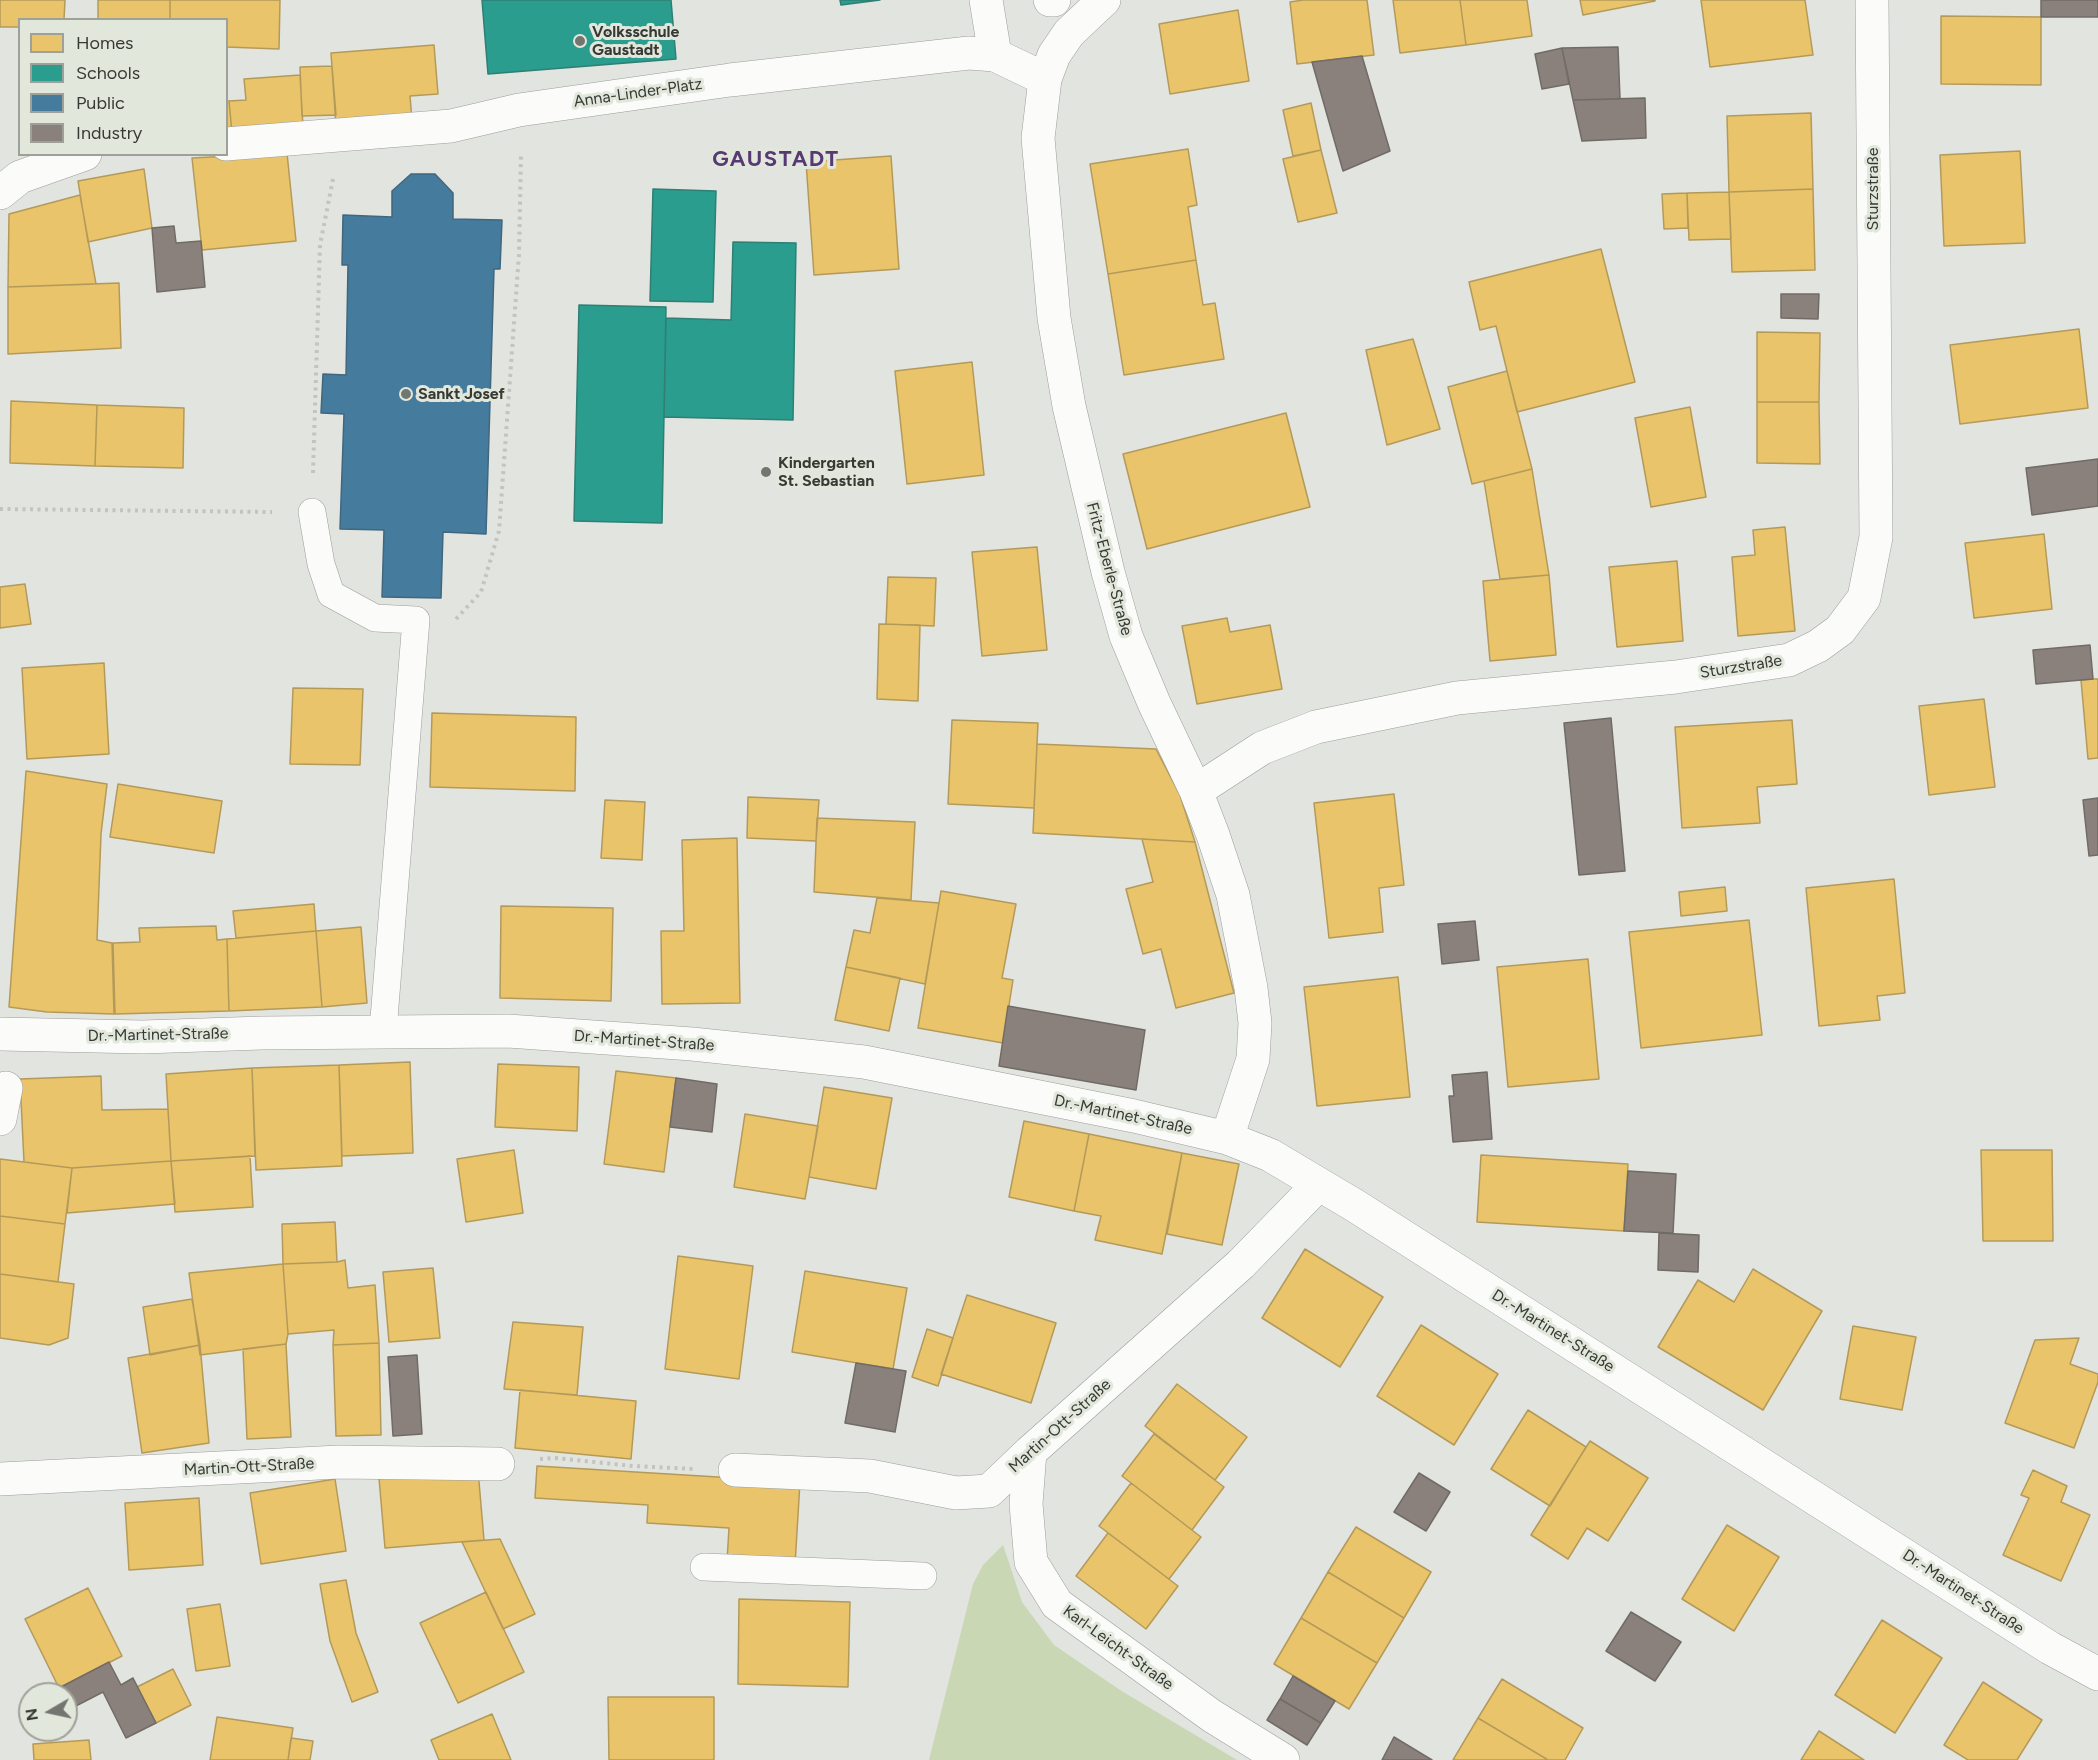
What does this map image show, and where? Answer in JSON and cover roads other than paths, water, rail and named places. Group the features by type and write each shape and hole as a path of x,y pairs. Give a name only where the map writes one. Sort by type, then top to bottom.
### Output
{"street":[{"path":"986,0 995,55"},
{"name":"Fritz-Eberle-Straße","path":"1104,0 1069,33 1054,55 1045,78 1038,138 1054,318 1069,406 1108,572 1126,636 1154,703 1196,791 1233,895 1255,1023 1253,1059 1227,1138"},
{"name":"Sturzstraße","path":"1196,791 1262,748 1317,727 1456,698 1676,677 1789,660 1818,646 1840,630 1864,598 1876,537 1872,0"},
{"name":"Anna-Linder-Platz","path":"228,144 451,126 519,110 730,80 969,52 995,55 1045,78"},
{"path":"0,193 20,177 79,156"},
{"name":"Dr.-Martinet-Straße","path":"0,1034 143,1036 508,1031 692,1044 864,1062 1134,1116 1227,1138 1270,1155 1484,1287 2050,1648 2098,1674"},
{"name":"Martin-Ott-Straße","path":"735,1470 870,1476 956,1493 989,1491 1241,1264 1318,1185"},
{"name":"Karl-Leicht-Straße","path":"1030,1452 1026,1504 1031,1562 1058,1604 1212,1716 1283,1760"},
{"name":"Martin-Ott-Straße","path":"0,1479 339,1462 498,1464"}],"lane":[{"path":"312,512 321,564 331,594 375,618 416,620 383,1031"},
{"path":"704,1567 922,1576"}],"place":[{"name":"Volksschule Gaustadt","path":"580,41"},
{"name":"Sankt Josef","path":"406,394"},
{"name":"Kindergarten St. Sebastian","path":"766,472"}],"district":[{"name":"GAUSTADT","path":"776,160"}]}
